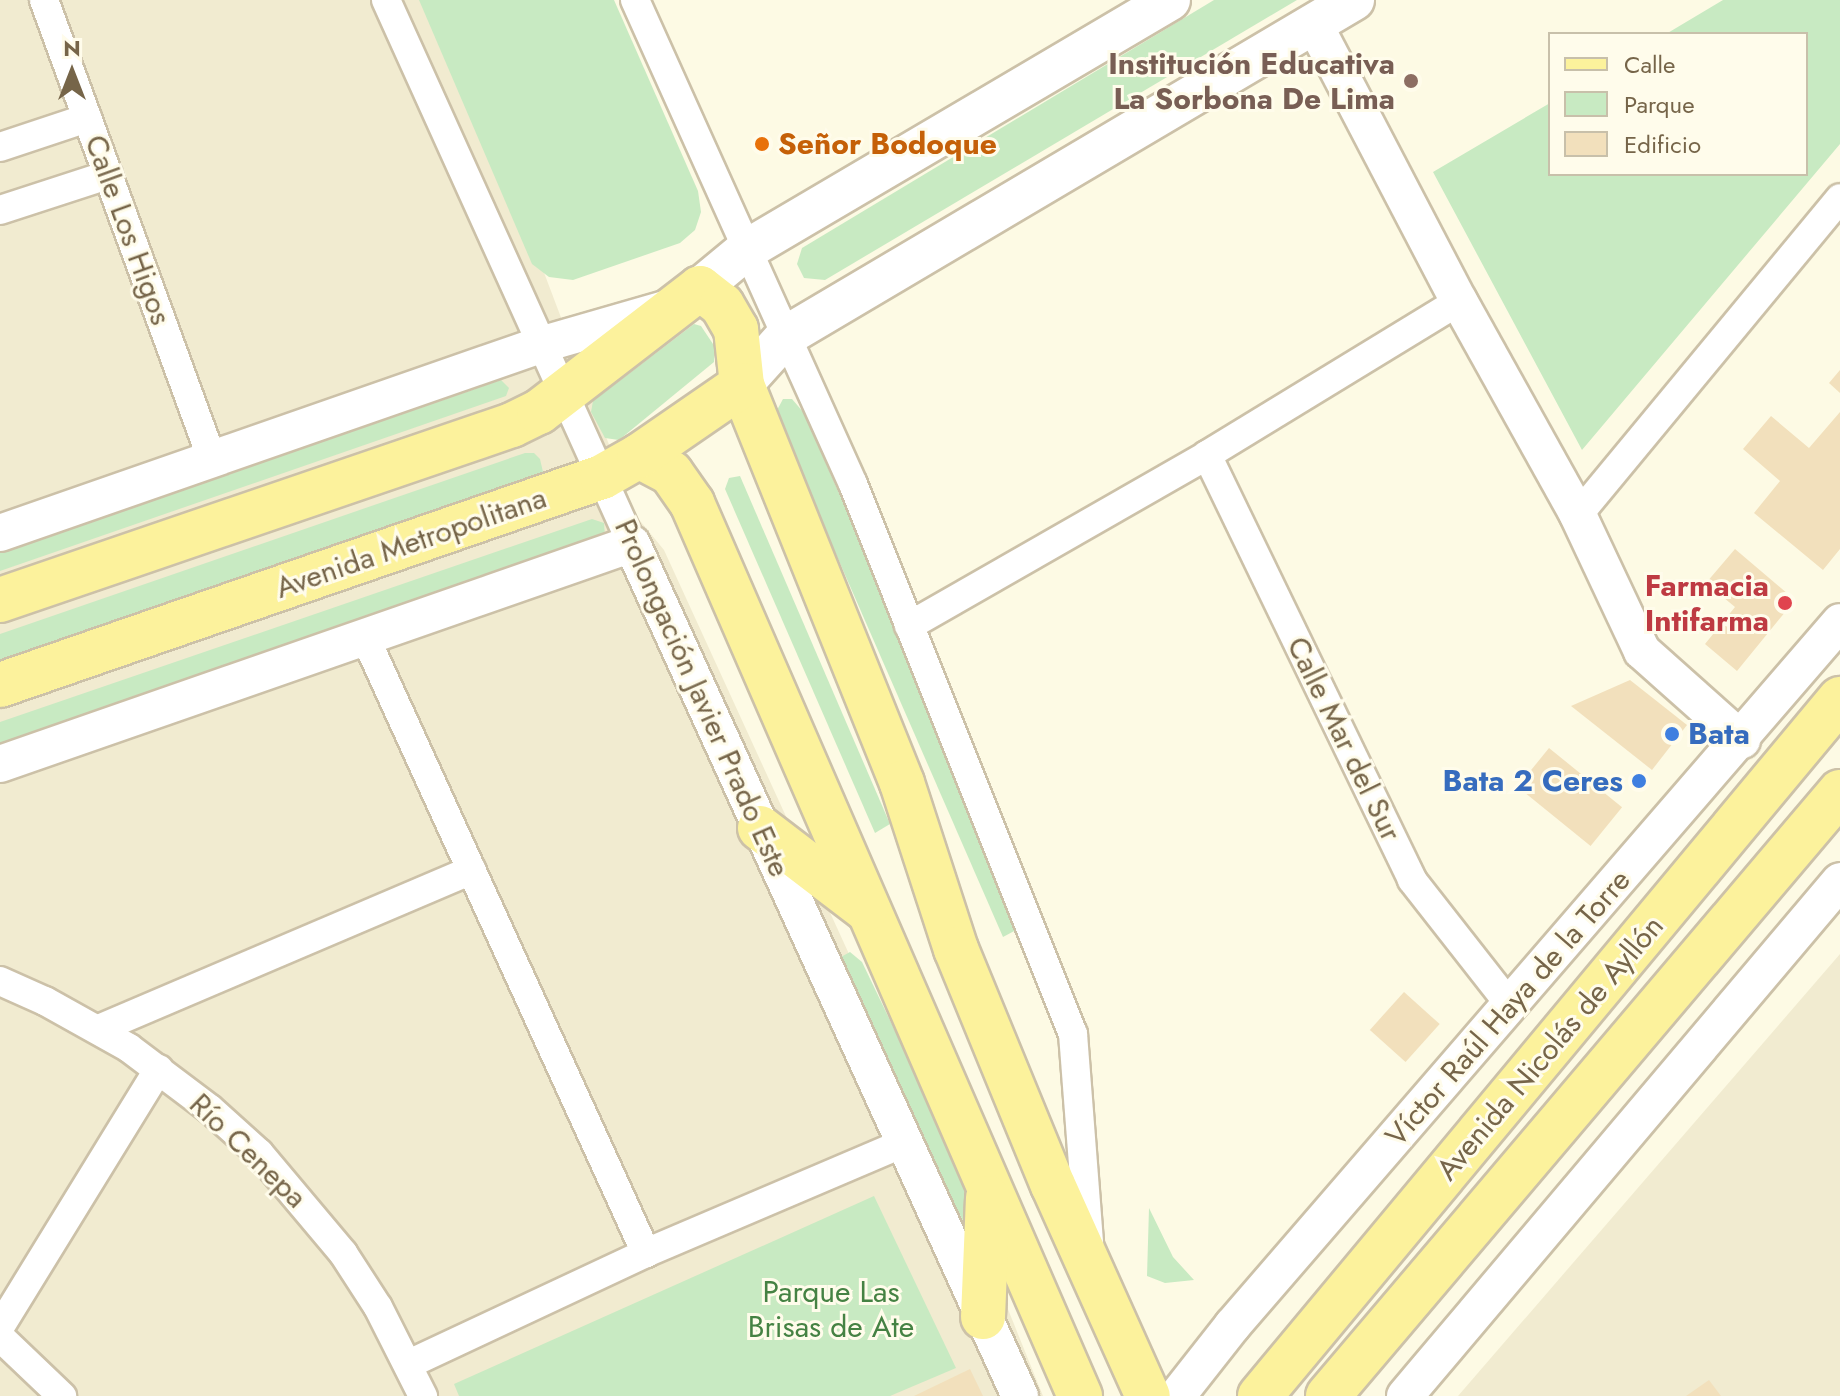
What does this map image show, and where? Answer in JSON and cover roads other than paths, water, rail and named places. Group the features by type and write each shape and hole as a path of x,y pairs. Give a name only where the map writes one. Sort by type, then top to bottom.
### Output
{"main road":[{"path":"0,600 512,425 539,412 746,250 1170,0"},
{"name":"Avenida Metropolitana","path":"0,685 621,467 742,385 786,336 1354,0"},
{"path":"689,296 722,305 736,329 742,385 902,783 956,949 1091,1270 1148,1396"},
{"path":"621,467 671,473 692,503 1080,1396"},
{"name":"Avenida Nicolás de Ayllón","path":"1260,1396 1840,699"},
{"name":"Avenida Nicolás de Ayllón","path":"1328,1396 1840,792"},
{"path":"760,828 869,911"},
{"path":"983,1317 988,1184"}],"street":[{"name":"Calle Los Higos","path":"44,0 212,460"},
{"name":"Prolongación Javier Prado Este","path":"386,0 563,393 621,467 632,544 902,1144 1020,1396"},
{"path":"635,0 853,484 1073,1034 1091,1270"},
{"path":"1314,24 1459,301 1578,515 1642,651 1742,740"},
{"path":"0,147 87,118"},
{"path":"0,210 108,175"},
{"path":"1578,515 1840,198"},
{"path":"0,533 689,296"},
{"path":"909,626 1207,455 1459,301"},
{"name":"Calle Mar del Sur","path":"1207,455 1412,880 1510,1005"},
{"path":"0,764 632,544"},
{"name":"Víctor Raúl Haya de la Torre","path":"1177,1396 1232,1326 1742,740 1840,622"},
{"path":"366,639 646,1253"},
{"path":"99,1029 472,870"},
{"path":"1405,1396 1840,881"},
{"name":"Río Cenepa","path":"0,981 99,1029 159,1069 259,1153 303,1201 371,1297 409,1364 423,1396"},
{"path":"0,1327 159,1069"},
{"path":"409,1364 646,1253 902,1144"},
{"path":"0,1337 62,1396"}],"place":[{"name":"Institución Educativa La Sorbona De Lima","path":"1411,81"},
{"name":"Señor Bodoque","path":"762,144"},
{"name":"Farmacia Intifarma","path":"1785,603"},
{"name":"Bata","path":"1672,734"},
{"name":"Bata 2 Ceres","path":"1639,781"}],"park label":[{"name":"Parque Las Brisas de Ate","path":"831,1309"}]}
